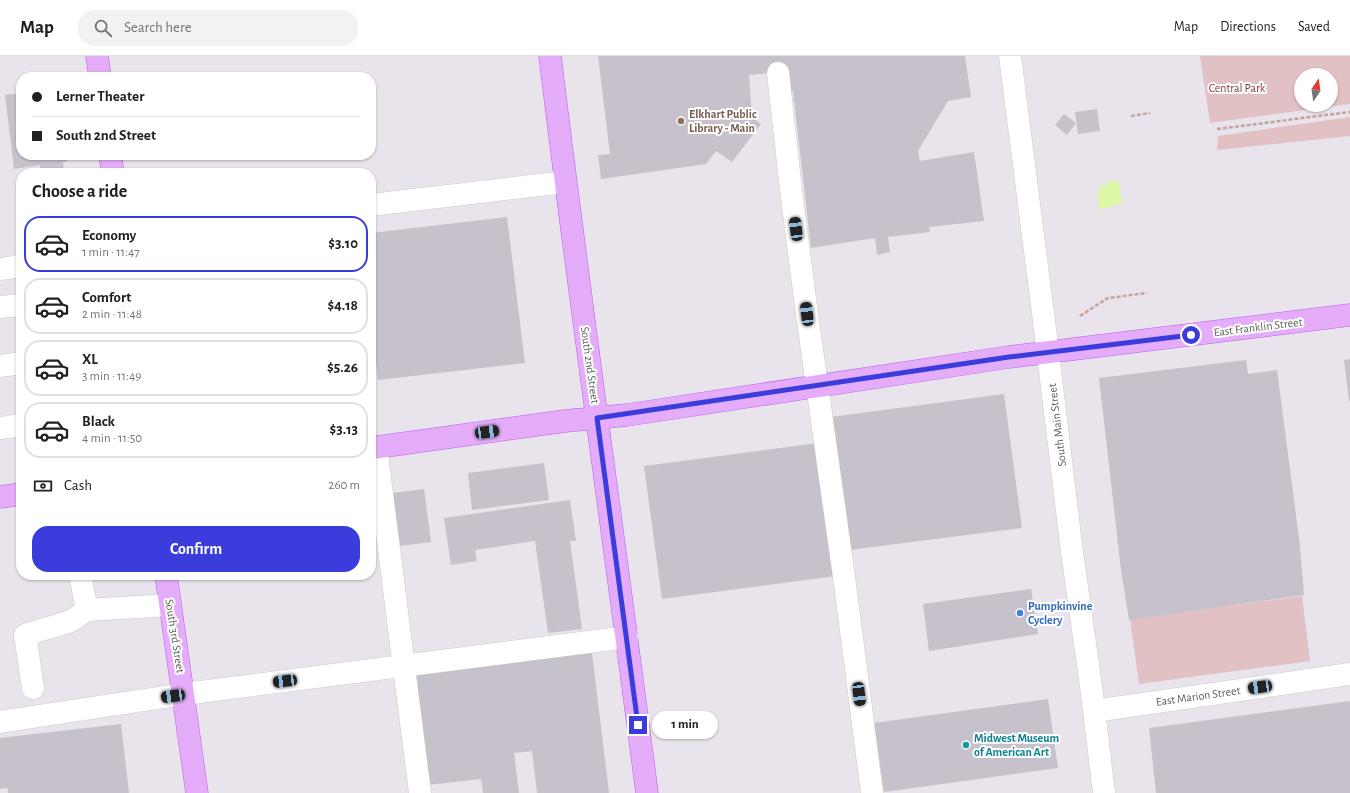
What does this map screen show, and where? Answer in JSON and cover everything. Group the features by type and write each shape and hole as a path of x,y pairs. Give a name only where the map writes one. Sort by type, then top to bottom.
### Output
{"main road":[{"path":"97,56 99,72"},
{"name":"South 2nd Street","path":"550,56 647,793"},
{"name":"East Franklin Street","path":"376,448 565,421 597,418 1048,352 1350,315"},
{"path":"0,497 16,495"},
{"name":"South 3rd Street","path":"167,580 197,793"}],"street":[{"name":"South Main Street","path":"1010,56 1072,552 1104,793"},
{"path":"778,73 791,190 872,793"},
{"path":"376,204 566,182"},
{"path":"0,269 16,267"},
{"path":"0,308 16,306"},
{"path":"0,366 16,364"},
{"path":"0,428 16,426"},
{"path":"376,463 420,793"},
{"path":"81,580 87,610"},
{"path":"33,688 25,635 71,621 87,610 170,605"},
{"path":"0,722 184,694 627,637"},
{"name":"East Marion Street","path":"1094,711 1350,674"}],"path":[{"path":"1217,129 1350,112"},
{"path":"1131,116 1150,114"},
{"path":"1080,316 1108,298 1147,293"}],"green space":[{"name":"Central Park","path":"1200,56 1350,56 1350,104 1338,106 1338,68 1294,68 1294,112 1210,123"},
{"name":"Central Park","path":"1350,117 1350,136 1217,150 1218,136"},
{"path":"1302,596 1310,661 1139,684 1130,619"}],"shaded area":[{"path":"1119,181 1122,204 1099,209 1097,191 1101,190 1100,186 1107,185 1106,182"}],"building":[{"path":"598,56 965,56 971,97 948,101 918,151 920,161 974,152 984,221 929,227 930,232 888,237 890,252 877,255 875,238 811,248 793,91 787,93 783,72 749,75 752,117 761,124 732,162 716,151 706,164 601,179 598,155 610,154"},
{"path":"16,94 16,160 67,160 67,162 63,162 64,168 40,168 40,165 14,169 5,95"},
{"path":"1097,109 1100,131 1078,134 1075,112"},
{"path":"1064,114 1076,123 1067,135 1055,125"},
{"path":"507,217 525,363 378,380 376,363 376,232"},
{"path":"1350,359 1350,401 1349,401 1344,360"},
{"path":"1246,360 1248,374 1277,370 1300,546 1304,595 1129,620 1121,570 1099,378"},
{"path":"1004,394 1022,528 849,550 831,417"},
{"path":"818,443 836,576 662,599 644,466"},
{"path":"544,463 549,500 472,510 468,473"},
{"path":"424,489 431,542 400,546 393,493"},
{"path":"570,500 576,541 570,541 582,629 548,633 535,541 475,550 477,561 451,565 444,518"},
{"path":"1031,589 1038,634 929,651 923,604"},
{"path":"592,653 609,793 537,793 532,751 514,753 519,793 483,793 481,779 428,785 414,673"},
{"name":"Midwest Museum of American Art","path":"1048,699 1058,768 884,792 874,723"},
{"path":"1350,701 1350,793 1156,793 1149,728"},
{"path":"121,724 129,793 8,793 7,788 0,789 0,738"}],"tunnel":[{"path":"776,56 778,73"}],"place":[{"name":"Elkhart Public Library - Main","path":"681,121"},
{"name":"Pumpkinvine Cyclery","path":"1020,613"},
{"name":"Midwest Museum of American Art","path":"966,745"}],"route":[{"path":"638,725 597,418 627,415 1009,357 1191,335"}]}
